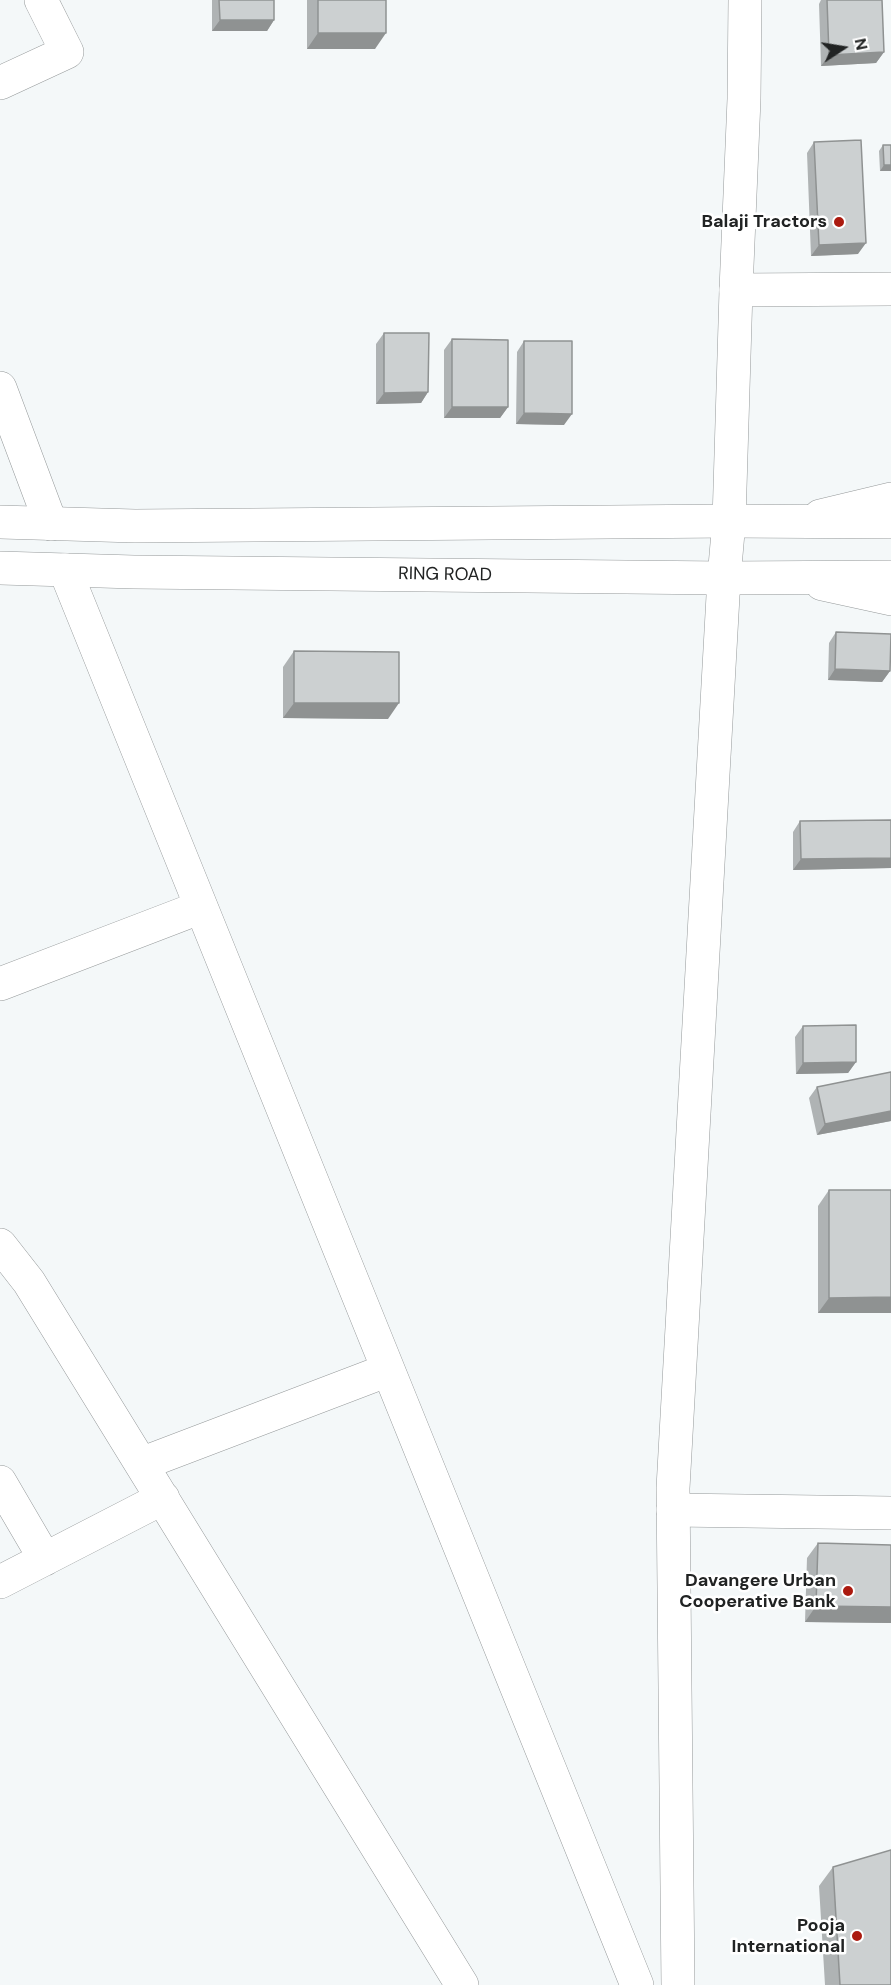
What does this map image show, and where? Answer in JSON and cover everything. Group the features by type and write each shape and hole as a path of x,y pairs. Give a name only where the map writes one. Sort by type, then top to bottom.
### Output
{"street":[{"path":"0,83 67,52 41,0"},
{"path":"678,1985 673,1510 729,521 744,99 745,0"},
{"path":"736,290 891,289"},
{"path":"0,388 51,524"},
{"path":"798,521 891,499"},
{"path":"0,522 135,526 729,521 891,522"},
{"name":"RING ROAD","path":"0,568 724,578 891,577"},
{"path":"65,570 637,1985"},
{"path":"792,578 891,599"},
{"path":"0,984 201,907"},
{"path":"0,1245 29,1282 462,1985"},
{"path":"141,1464 388,1370"},
{"path":"0,1482 45,1559"},
{"path":"0,1582 163,1498"},
{"path":"673,1510 891,1513"}],"building":[{"path":"219,0 274,0 274,20 220,20"},
{"path":"318,0 386,0 386,33 318,33"},
{"path":"827,0 882,0 884,52 829,55"},
{"path":"861,140 866,243 819,245 814,142"},
{"path":"883,145 891,145 891,165 884,165"},
{"path":"384,333 429,333 428,392 384,393"},
{"path":"452,339 508,340 508,407 452,407"},
{"path":"524,341 572,341 572,414 524,413"},
{"path":"836,632 891,634 890,671 835,669"},
{"path":"294,651 399,652 399,703 294,703"},
{"path":"891,820 891,858 801,859 800,821"},
{"path":"856,1025 856,1062 803,1063 803,1026"},
{"path":"891,1072 891,1111 825,1124 817,1087"},
{"path":"829,1190 891,1190 891,1297 829,1298"},
{"name":"Davangere Urban Cooperative Bank","path":"818,1543 891,1545 891,1607 816,1606"},
{"name":"Pooja International","path":"891,1850 891,1985 840,1985 833,1867"}],"place":[{"name":"Balaji Tractors","path":"839,222"},
{"name":"Davangere Urban Cooperative Bank","path":"848,1591"},
{"name":"Pooja International","path":"857,1936"}]}
